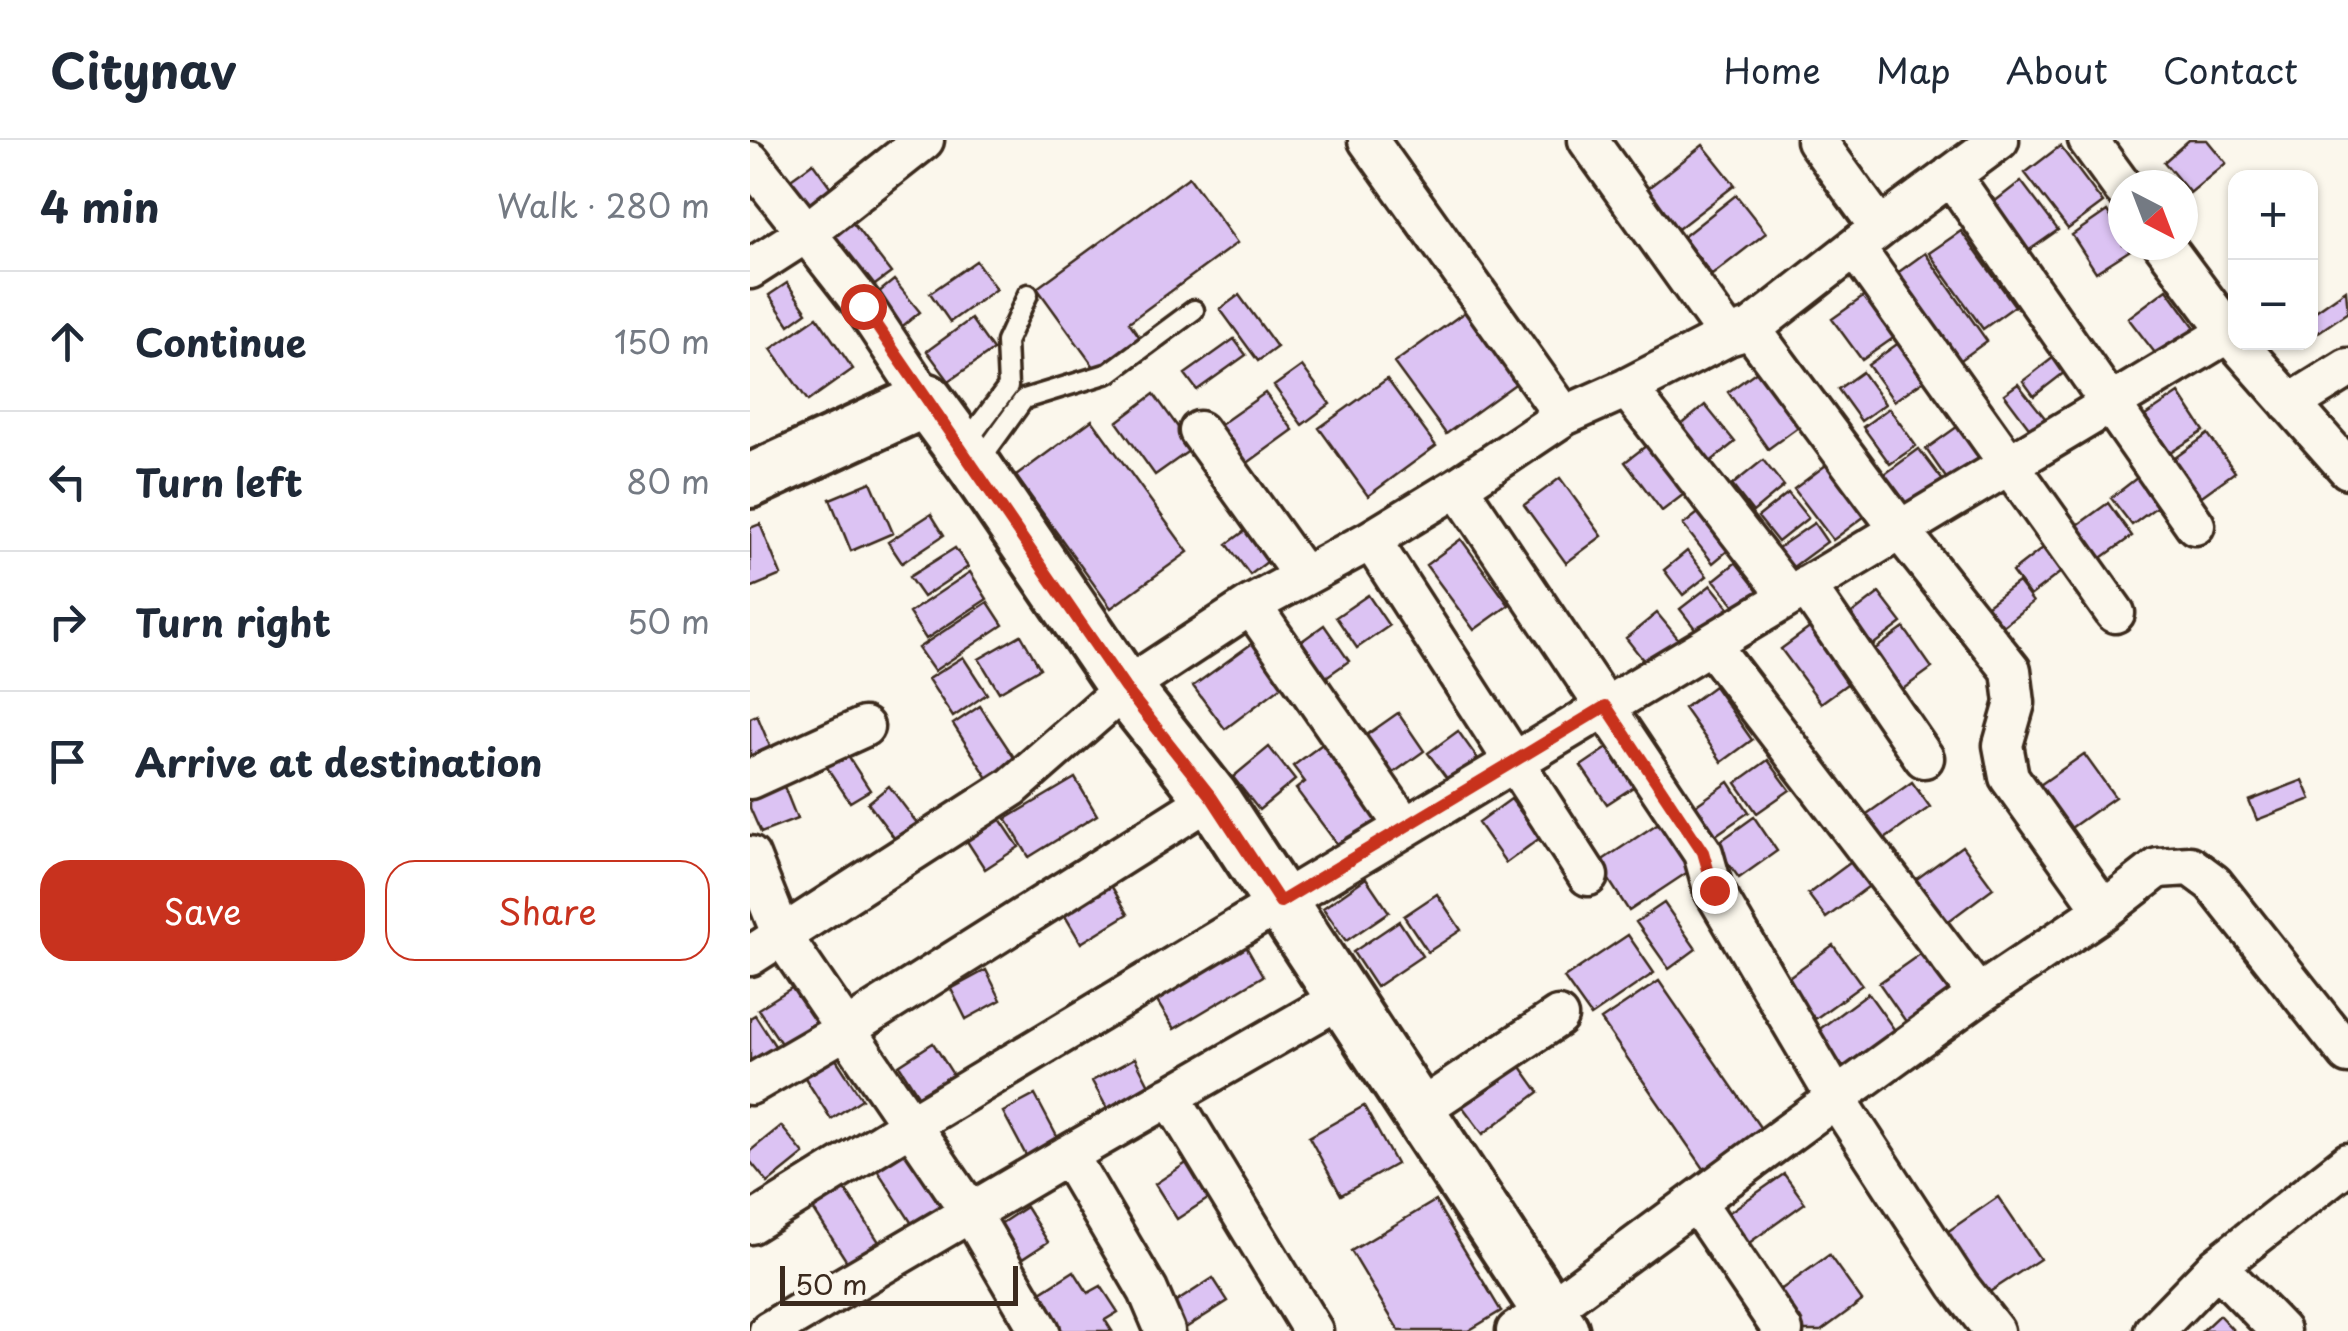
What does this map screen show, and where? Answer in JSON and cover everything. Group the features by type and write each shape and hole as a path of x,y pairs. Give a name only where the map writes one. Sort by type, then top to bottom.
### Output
{"street":[{"path":"750,268 806,234 924,140"},
{"path":"1368,140 1564,416"},
{"path":"1588,140 2011,670 2015,703 2003,746 2009,776 2104,910"},
{"path":"1816,140 1868,238 2009,464 2115,613"},
{"path":"750,956 1012,786 1125,688 1252,605 1371,540 1564,416 1740,332 1999,140"},
{"path":"2088,140 2110,170"},
{"path":"750,160 863,306 1125,688 1212,798 1418,1112 1542,1324 1836,1098 2158,868 2190,866 2213,883 2348,1054"},
{"path":"1951,176 2195,524"},
{"path":"2175,260 2228,332"},
{"path":"750,1224 2009,464 2110,404 2228,342"},
{"path":"2243,350 2348,469"},
{"path":"2290,404 2348,368"},
{"path":"1628,388 1798,591 1924,758"},
{"path":"750,481 926,400"},
{"path":"1199,431 1303,576"},
{"path":"1458,486 1703,852 1714,890 1836,1098 1958,1285 1980,1327"},
{"path":"1371,540 1588,876"},
{"path":"1252,605 1405,827"},
{"path":"1710,644 1978,995"},
{"path":"750,779 864,726"},
{"path":"750,1085 1212,798"},
{"path":"750,856 782,936 971,1213 1040,1331"},
{"path":"768,1331 1343,997"},
{"path":"1418,1112 1558,1018"},
{"path":"1170,1096 1313,1331"},
{"path":"1068,1155 1148,1291 1165,1331"},
{"path":"2154,1331 2217,1266 2344,1174"},
{"path":"1696,1202 1783,1331"},
{"path":"2217,1266 2280,1331"}],"lane":[{"path":"968,458 1008,387 1006,342 1028,294"},
{"path":"968,458 1024,399 1109,373 1194,310"}],"building":[{"path":"2189,140 2207,140 2226,163 2198,186 2198,170 2171,170 2164,162"},
{"path":"1703,145 1735,185 1674,232 1643,192"},
{"path":"2060,146 2103,203 2068,229 2025,173"},
{"path":"813,163 837,196 801,221 778,188"},
{"path":"1189,177 1237,243 1129,322 1141,339 1097,371 1037,288"},
{"path":"2021,181 2058,230 2021,256 1985,209"},
{"path":"1736,195 1766,233 1712,275 1683,237"},
{"path":"2107,211 2108,260 2115,260 2096,272 2072,235"},
{"path":"845,213 891,273 860,296 815,236"},
{"path":"1961,231 2015,306 1983,329 1929,253"},
{"path":"1925,253 1987,341 1958,362 1896,274"},
{"path":"976,261 996,289 950,322 930,293"},
{"path":"894,280 920,312 888,338 863,305"},
{"path":"787,283 807,312 789,325 769,295"},
{"path":"2167,289 2196,329 2159,358 2128,318"},
{"path":"1873,290 1902,332 1862,360 1832,319"},
{"path":"2346,290 2348,312 2318,333 2318,309"},
{"path":"1239,295 1277,347 1258,361 1220,309"},
{"path":"1473,306 1525,377 1446,434 1394,363"},
{"path":"817,317 853,369 808,401 771,349"},
{"path":"971,319 993,350 949,381 927,351"},
{"path":"1907,337 1933,374 1894,401 1868,365"},
{"path":"1234,339 1246,355 1197,390 1185,374"},
{"path":"2054,357 2065,372 2034,396 2023,381"},
{"path":"1768,363 1808,420 1768,449 1728,392"},
{"path":"1302,366 1330,404 1302,425 1274,386"},
{"path":"1862,372 1885,404 1861,421 1838,389"},
{"path":"1387,379 1436,446 1368,496 1319,428"},
{"path":"2018,384 2049,423 2034,434 2004,394"},
{"path":"1265,393 1293,430 1242,467 1214,429"},
{"path":"2179,393 2204,431 2170,453 2145,416"},
{"path":"1154,394 1193,448 1155,475 1117,422"},
{"path":"1705,405 1735,442 1709,463 1679,427"},
{"path":"1889,408 1916,446 1890,464 1863,427"},
{"path":"1968,419 1993,455 1951,485 1926,449"},
{"path":"1092,420 1188,552 1111,608 1016,476"},
{"path":"2208,434 2235,472 2199,498 2172,460"},
{"path":"1655,439 1692,488 1662,511 1625,462"},
{"path":"1919,449 1947,486 1911,514 1882,476"},
{"path":"1834,459 1873,510 1833,540 1794,489"},
{"path":"1763,460 1784,486 1753,512 1732,485"},
{"path":"2138,477 2159,505 2132,525 2111,498"},
{"path":"1560,478 1602,536 1566,563 1524,505"},
{"path":"871,482 893,533 851,551 830,499"},
{"path":"1788,493 1808,518 1778,542 1758,517"},
{"path":"2108,503 2132,536 2092,565 2068,532"},
{"path":"1702,510 1732,547 1713,563 1683,525"},
{"path":"931,514 944,535 902,563 888,542"},
{"path":"1814,523 1827,542 1789,570 1775,550"},
{"path":"760,524 781,575 750,588 750,528"},
{"path":"1253,525 1276,555 1250,575 1227,544"},
{"path":"1461,539 1509,605 1474,630 1426,565"},
{"path":"955,548 968,567 923,597 909,577"},
{"path":"2043,548 2061,572 2030,596 2012,572"},
{"path":"1687,551 1707,576 1683,595 1664,570"},
{"path":"1739,560 1762,588 1737,608 1714,580"},
{"path":"970,572 987,599 926,639 909,613"},
{"path":"2018,582 2033,602 1995,632 1979,611"},
{"path":"1711,585 1731,610 1700,635 1680,609"},
{"path":"1879,593 1902,623 1866,650 1844,620"},
{"path":"1368,595 1389,626 1357,648 1336,617"},
{"path":"988,602 1003,625 934,671 918,648"},
{"path":"1657,613 1686,648 1654,674 1626,638"},
{"path":"1819,621 1858,676 1821,703 1781,649"},
{"path":"1324,625 1349,661 1313,686 1288,651"},
{"path":"1904,628 1932,668 1896,694 1867,655"},
{"path":"1021,635 1040,668 999,692 979,659"},
{"path":"1254,642 1285,684 1225,729 1193,686"},
{"path":"963,657 987,694 953,717 928,679"},
{"path":"1714,686 1752,740 1722,762 1684,708"},
{"path":"980,706 1021,768 993,786 953,724"},
{"path":"1398,713 1424,751 1385,779 1358,741"},
{"path":"757,715 776,761 750,772 750,718"},
{"path":"1458,731 1483,766 1454,788 1428,753"},
{"path":"1325,742 1383,822 1343,852 1296,789 1305,782 1293,766"},
{"path":"1615,743 1641,782 1607,804 1581,766"},
{"path":"1269,747 1295,780 1259,810 1233,777"},
{"path":"846,753 870,790 850,802 826,766"},
{"path":"2084,754 2115,797 2068,830 2037,787"},
{"path":"1768,760 1790,790 1757,813 1736,783"},
{"path":"1075,778 1097,815 1029,857 1006,819"},
{"path":"2303,780 2311,799 2257,820 2249,801"},
{"path":"1729,782 1749,812 1713,837 1692,808"},
{"path":"1912,782 1930,807 1882,841 1864,816"},
{"path":"783,784 797,819 761,833 750,798"},
{"path":"889,786 920,827 898,843 868,803"},
{"path":"1511,799 1540,838 1506,863 1478,823"},
{"path":"998,816 1019,847 985,869 965,838"},
{"path":"1754,817 1777,851 1739,878 1715,845"},
{"path":"1666,818 1697,866 1629,911 1598,863"},
{"path":"1962,846 1993,888 1942,926 1911,883"},
{"path":"1858,857 1876,881 1826,918 1808,894"},
{"path":"1366,878 1389,912 1346,941 1323,908"},
{"path":"1109,882 1128,914 1081,943 1062,911"},
{"path":"1437,894 1461,930 1428,952 1404,916"},
{"path":"1664,903 1696,949 1669,969 1636,922"},
{"path":"1399,921 1422,956 1376,987 1353,952"},
{"path":"1628,935 1654,973 1591,1016 1564,978"},
{"path":"1240,936 1263,976 1174,1029 1150,990"},
{"path":"1833,945 1862,985 1815,1019 1786,979"},
{"path":"1923,952 1954,994 1909,1026 1879,983"},
{"path":"986,970 1001,1000 966,1019 951,989"},
{"path":"1659,981 1766,1136 1709,1176 1601,1020"},
{"path":"793,987 816,1023 782,1045 758,1009"},
{"path":"1868,993 1899,1036 1848,1074 1817,1031"},
{"path":"755,1015 779,1052 750,1071 750,1018"},
{"path":"933,1043 954,1076 920,1098 899,1065"},
{"path":"832,1053 862,1099 831,1119 802,1073"},
{"path":"1135,1058 1155,1097 1113,1119 1092,1081"},
{"path":"1519,1064 1539,1092 1483,1134 1462,1106"},
{"path":"1035,1095 1062,1146 1030,1163 1003,1112"},
{"path":"1364,1106 1396,1164 1341,1195 1309,1137"},
{"path":"781,1126 804,1154 768,1183 750,1161 750,1151"},
{"path":"901,1144 946,1215 918,1233 872,1162"},
{"path":"1194,1158 1217,1193 1177,1219 1155,1184"},
{"path":"1784,1174 1805,1203 1742,1248 1721,1218"},
{"path":"839,1180 883,1248 851,1268 808,1201"},
{"path":"1998,1197 2040,1259 1988,1293 1947,1232"},
{"path":"1435,1201 1501,1311 1468,1331 1399,1331 1351,1251"},
{"path":"1026,1207 1048,1242 1013,1265 991,1230"},
{"path":"1829,1255 1862,1301 1821,1331 1797,1331 1772,1296"},
{"path":"1074,1271 1088,1293 1101,1286 1118,1312 1105,1320 1112,1331 1062,1331 1038,1294"},
{"path":"1213,1278 1228,1301 1184,1329 1170,1306"},
{"path":"2219,1315 2234,1331 2202,1331"}],"route":[{"path":"863,306 1125,688 1212,798 1280,902 1606,706 1703,852 1714,890"}]}
